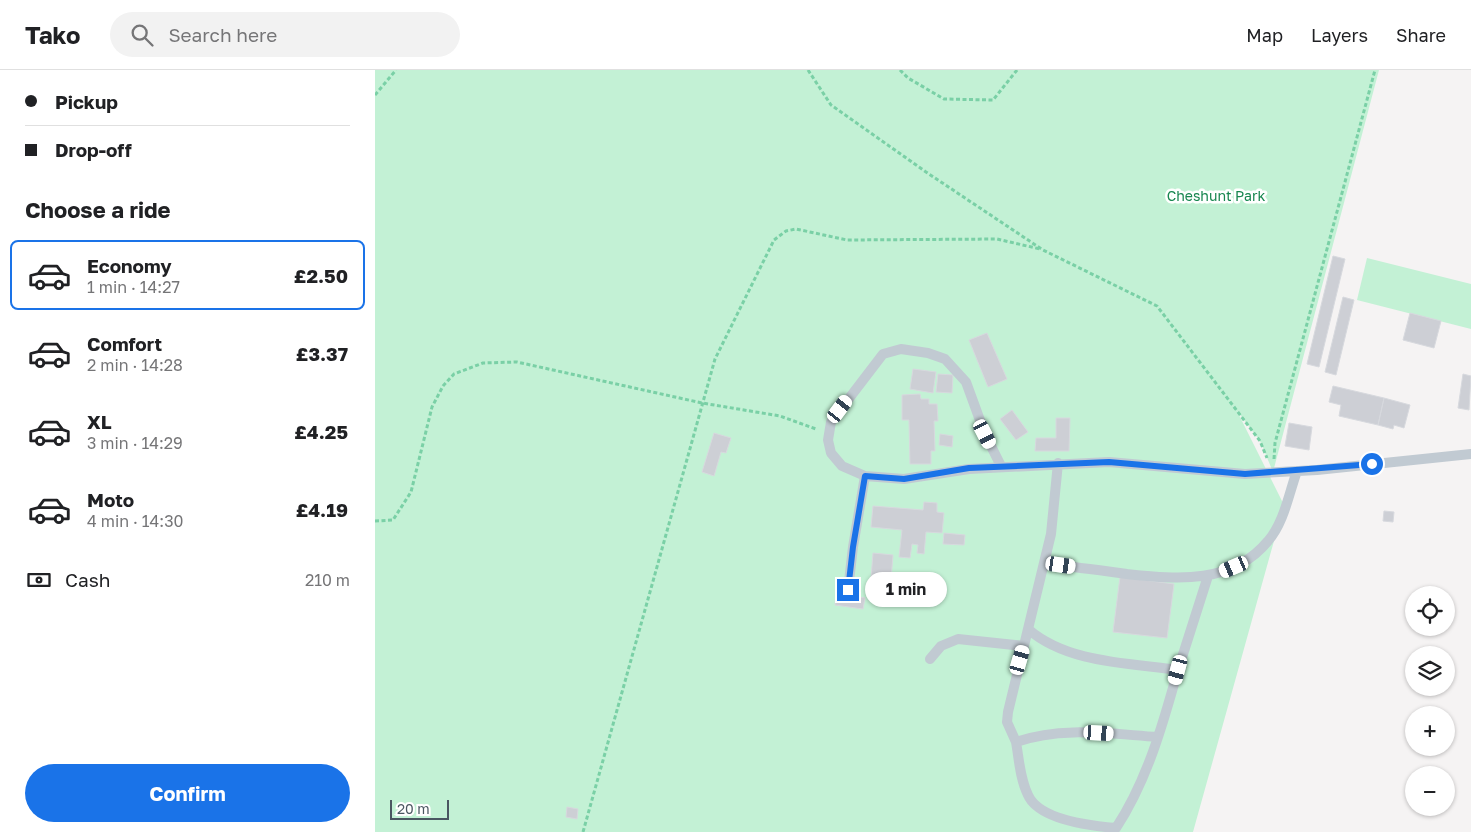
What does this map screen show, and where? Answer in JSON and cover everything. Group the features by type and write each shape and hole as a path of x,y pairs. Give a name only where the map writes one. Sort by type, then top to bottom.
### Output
{"lane":[{"path":"1001,466 985,434 966,382 945,360 928,353 901,349 883,354 831,422 828,440 831,453 842,466 865,476 904,479 969,468 1109,462 1245,474 1297,471 1471,454"},
{"path":"1058,463 1051,534 1007,722 1016,742 1021,772 1028,796 1043,810 1084,826 1116,830 1131,804 1158,736 1208,576"},
{"path":"1044,563 1169,578 1194,578 1219,574 1250,560 1270,540 1283,512 1297,471"},
{"path":"848,590 865,476"},
{"path":"1028,629 1040,640 1060,650 1094,658 1178,670"},
{"path":"931,659 941,646 959,639 1024,646"},
{"path":"1016,742 1036,735 1060,731 1158,736"}],"path":[{"path":"375,95 396,70"},
{"path":"808,70 831,105 926,172 1043,250 1157,306 1260,441 1273,472"},
{"path":"900,70 908,78 944,98 993,100 1017,70"},
{"path":"1273,472 1275,443 1375,70"},
{"path":"583,832 715,359 760,264 774,240 786,231 805,230 847,240 997,240 1043,250"},
{"path":"375,521 393,520 411,492 432,407 443,386 454,374 483,363 517,362 702,403 780,416 829,434"}],"green space":[{"name":"Cheshunt Park","path":"375,70 1379,70 1273,472 1260,441 1237,411 1284,505 1193,832 375,832"},
{"path":"1367,258 1471,284 1471,329 1357,300"}],"building":[{"path":"1333,256 1345,259 1319,367 1307,364"},
{"path":"1343,297 1354,300 1336,375 1325,372"},
{"path":"1410,313 1441,321 1434,348 1403,340"},
{"path":"987,333 1007,379 988,387 969,340"},
{"path":"913,369 936,372 933,393 910,389"},
{"path":"938,374 953,375 952,393 936,392"},
{"path":"1463,374 1471,376 1469,410 1458,408"},
{"path":"1333,386 1384,398 1378,425 1339,416 1341,405 1329,402"},
{"path":"920,394 921,399 929,399 929,404 937,404 938,421 934,421 935,451 931,451 931,464 910,464 909,420 902,420 902,395"},
{"path":"1384,398 1410,405 1404,428 1394,425 1393,429 1378,425"},
{"path":"1012,410 1028,432 1016,440 1000,419"},
{"path":"1056,418 1070,418 1069,451 1035,451 1036,438 1056,438"},
{"path":"1289,423 1312,427 1309,450 1285,446"},
{"path":"714,433 731,438 726,453 721,452 714,476 702,472"},
{"path":"940,434 953,436 952,447 939,445"},
{"path":"924,502 937,503 937,512 944,513 942,533 926,532 924,554 917,553 918,545 912,544 910,558 899,557 902,530 871,527 873,506 923,510"},
{"path":"1384,511 1394,512 1393,522 1383,521"},
{"path":"944,533 965,535 964,545 943,544"},
{"path":"873,553 893,555 890,592 870,591"},
{"path":"1120,577 1174,584 1167,638 1113,632"},
{"path":"836,593 865,598 863,609 835,605"},
{"path":"567,807 578,809 577,819 566,817"}],"route":[{"path":"848,590 865,476 904,479 969,468 1109,462 1245,474 1317,470 1372,464"}]}
